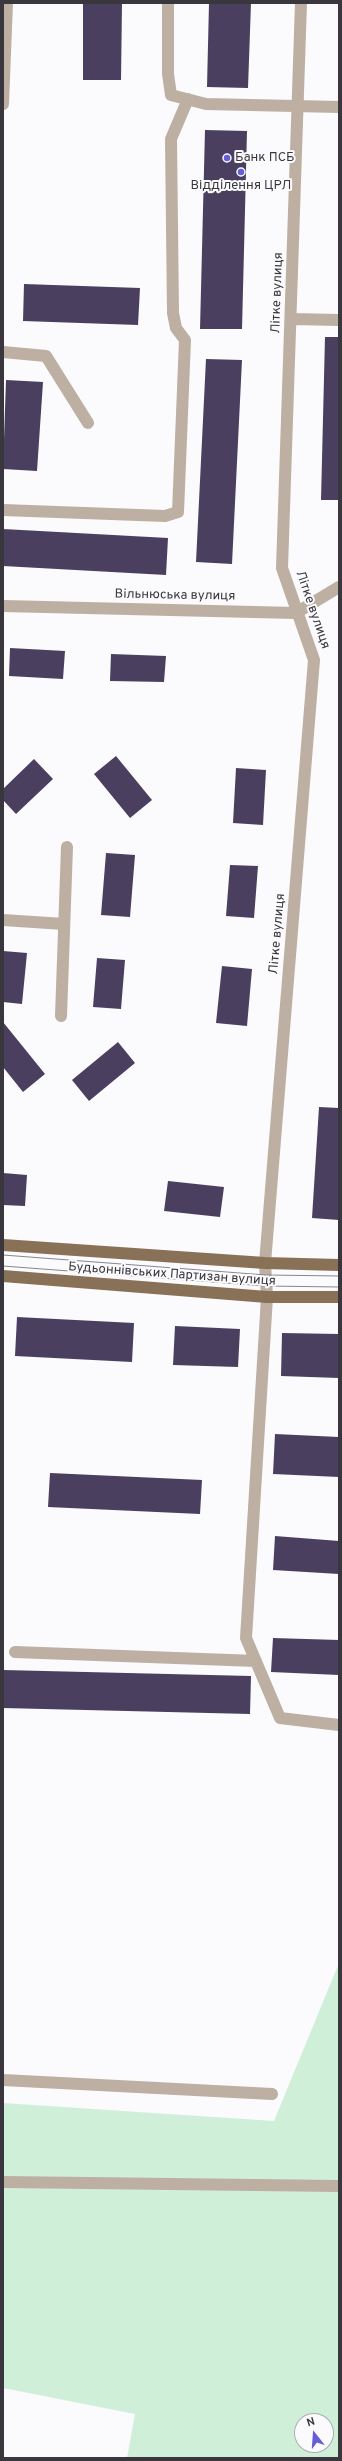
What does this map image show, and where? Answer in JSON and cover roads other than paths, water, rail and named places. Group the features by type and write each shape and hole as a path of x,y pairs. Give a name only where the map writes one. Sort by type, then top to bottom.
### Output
{"main road":[{"name":"Будьоннівських Партизан вулиця","path":"3,1245 265,1263 339,1265"},
{"name":"Будьоннівських Партизан вулиця","path":"3,1276 267,1297 339,1297"}],"street":[{"path":"3,104 7,3"},
{"path":"168,3 168,74 171,95 206,104 339,107"},
{"name":"Літке вулиця","path":"302,3 282,568 296,613 314,660 265,1263 267,1297 246,1638 280,1718 339,1725"},
{"path":"3,510 165,516 178,512 186,340 176,328 173,313 171,140 188,99"},
{"path":"291,319 339,320"},
{"path":"3,352 46,356 88,423"},
{"path":"296,613 339,587"},
{"name":"Вільнюська вулиця","path":"3,606 296,613"},
{"path":"61,1016 67,847"},
{"path":"3,920 64,924"},
{"path":"15,1652 256,1661"},
{"path":"3,2080 272,2094"},
{"path":"3,2182 339,2186"}],"tram line":[{"path":"3,1255 266,1275 339,1276"},
{"path":"3,1266 266,1286 339,1287"}],"place":[{"name":"Банк ПСБ","path":"227,158"},
{"name":"Відділення ЦРЛ","path":"241,172"}]}
